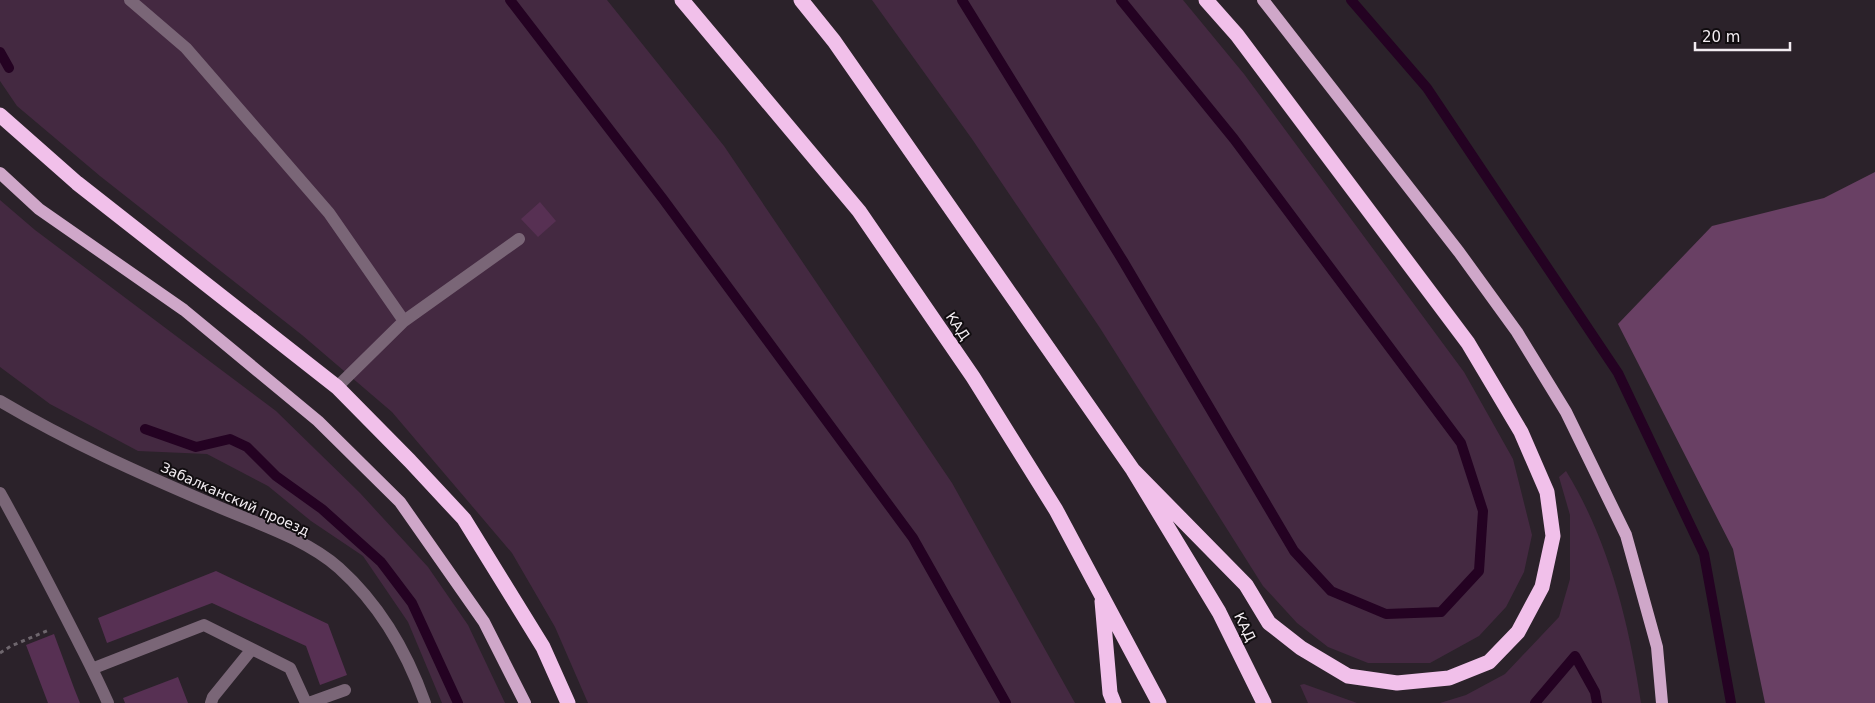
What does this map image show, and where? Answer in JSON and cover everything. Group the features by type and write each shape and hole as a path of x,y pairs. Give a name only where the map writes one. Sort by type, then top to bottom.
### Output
{"highway":[{"name":"КАД","path":"682,0 859,211 973,377 1056,510 1159,703"},
{"name":"КАД","path":"801,0 834,41 1133,470 1219,612 1264,703"},
{"path":"1133,470 1246,585 1269,623 1301,648 1348,676 1397,683 1449,678 1489,662 1518,632 1542,587 1554,536 1547,492 1521,432 1468,343 1243,43 1206,0"},
{"path":"0,115 77,183 337,388 464,519 543,647 568,703"},
{"path":"1102,594 1110,693 1114,703"}],"main road":[{"path":"1262,0 1459,252 1517,332 1566,412 1626,535 1656,647 1662,703"},
{"path":"0,173 39,209 184,310 318,421 400,502 484,622 525,703"}],"street":[{"path":"130,0 186,48 329,213 404,321"},
{"path":"337,388 404,321 519,239"},
{"name":"Забалканский проезд","path":"0,401 94,453 304,545 337,566 367,595 388,625 417,679 425,703"},
{"path":"0,493 94,668 108,703"},
{"path":"94,668 204,625 290,668 308,703 346,690"},
{"path":"211,703 252,649"}],"path":[{"path":"0,653 11,646 68,622"}],"shaded area":[{"path":"0,0 607,0 724,146 952,483 1075,703 588,703 555,627 512,553 392,412 302,335 100,176 17,106 0,81"},
{"path":"872,0 1183,0 1244,74 1464,372 1513,459 1532,535 1524,572 1506,607 1479,636 1430,663 1368,663 1328,647 1297,623 1263,586 1100,328 972,139"},
{"path":"1875,172 1875,703 1765,703 1733,549 1618,324 1712,226 1824,198"},
{"path":"0,200 35,230 276,411 360,493 428,567 468,625 505,703 442,703 408,622 363,556 311,521 268,486 207,454 138,451 50,404 0,367"},
{"path":"1566,471 1594,526 1615,583 1630,643 1641,703 1440,703 1466,695 1505,674 1559,617 1570,579 1570,515 1559,477"},
{"path":"1304,684 1357,703 1308,703 1300,685"}],"building":[{"path":"540,202 556,221 538,237 521,219"},
{"path":"216,571 328,624 347,675 320,685 306,646 212,603 107,643 98,618"},
{"path":"54,634 80,703 48,703 26,645"},
{"path":"178,677 188,703 125,703 123,698"}],"waterway":[{"path":"510,0 663,199 913,538 1006,703"},
{"path":"962,0 1123,261 1294,551 1331,591 1386,614 1441,612 1479,571 1483,511 1461,443 1234,139 1121,0"},
{"path":"1351,0 1427,88 1618,373 1704,554 1731,703"},
{"path":"0,52 9,68"},
{"path":"145,429 196,447 230,439 247,447 276,476 322,509 381,562 412,603 458,703"},
{"path":"1535,703 1575,656 1595,692 1597,703"}]}
